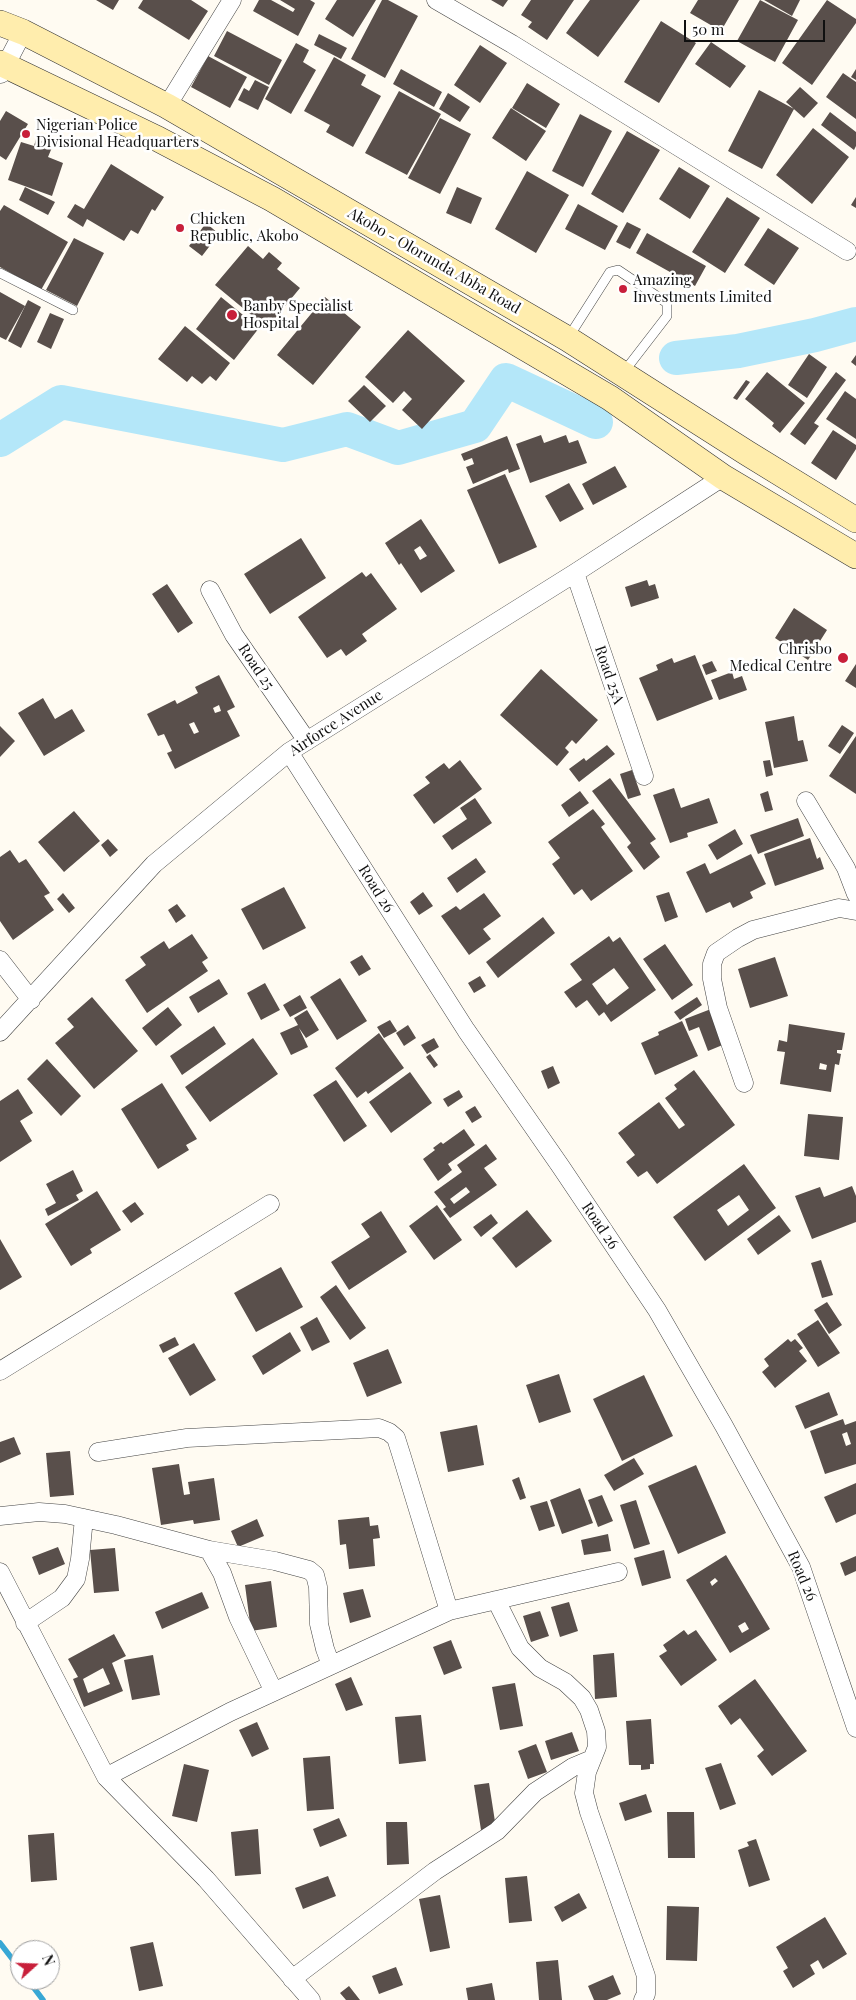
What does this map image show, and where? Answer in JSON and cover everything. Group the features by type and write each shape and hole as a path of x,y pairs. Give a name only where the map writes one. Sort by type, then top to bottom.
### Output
{"main road":[{"name":"Akobo - Olorunda Abba Road","path":"0,23 22,32 167,106 568,339 852,515"},
{"name":"Akobo - Olorunda Abba Road","path":"2,68 158,139 272,199 610,398 723,476 856,556"}],"street":[{"path":"167,106 232,0"},
{"path":"436,0 520,49 848,251"},
{"path":"2,68 22,32"},
{"name":"Airforce Avenue","path":"0,1032 154,864 289,752 575,573 723,476"},
{"name":"Road 25A","path":"575,573 644,776"},
{"name":"Road 25","path":"210,590 234,634 307,741"},
{"name":"Road 26","path":"289,752 466,1030 562,1168 657,1310 724,1426 801,1567 856,1728"},
{"path":"806,801 846,868 856,894"},
{"path":"744,1083 718,1008 712,979 712,964 716,953 753,930 839,908 856,910"},
{"path":"0,960 31,1000"},
{"path":"0,1370 270,1204"},
{"path":"98,1452 187,1438 379,1428 389,1432 396,1438 449,1612"},
{"path":"0,1516 39,1512 65,1514 116,1525 209,1550 275,1561 309,1570 315,1575 318,1587 319,1624 331,1666"},
{"path":"26,1623 62,1598 76,1579 84,1518"},
{"path":"209,1550 222,1573 238,1617 274,1692"},
{"path":"0,1572 106,1777 206,1879 311,2000"},
{"path":"106,1777 230,1712 449,1612 618,1572"},
{"path":"496,1600 520,1648 540,1668 565,1682 582,1698 590,1710 596,1732 597,1747 587,1772 584,1793 646,1976 646,1994 643,2000"},
{"path":"292,1979 435,1871 497,1831 535,1792 567,1770 592,1759"}],"lane":[{"path":"568,339 610,272 618,270 667,304 667,316 626,376"},
{"path":"0,273 73,310"}],"building":[{"path":"96,0 119,0 113,10"},
{"path":"143,0 191,0 208,11 189,40 138,8"},
{"path":"259,0 271,0 293,12 295,9 280,0 310,0 315,3 298,36 253,11"},
{"path":"337,0 376,0 353,37 325,19"},
{"path":"382,0 388,0 418,16 385,78 351,59"},
{"path":"491,0 508,0 503,7"},
{"path":"531,0 574,0 547,40 528,27 532,22 521,15"},
{"path":"590,0 640,0 598,57 566,33"},
{"path":"698,0 739,0 721,31 690,13"},
{"path":"760,0 798,20 775,62 737,41"},
{"path":"764,0 800,0 792,16"},
{"path":"827,0 856,19 856,23 812,85 782,63"},
{"path":"661,21 696,43 659,103 624,82"},
{"path":"227,31 282,60 269,85 214,56"},
{"path":"319,34 347,48 341,59 314,45"},
{"path":"711,42 746,66 730,88 695,64"},
{"path":"296,43 309,50 303,62 316,70 291,114 265,99"},
{"path":"480,45 507,63 480,103 454,85"},
{"path":"208,56 247,77 230,108 191,87"},
{"path":"334,57 366,75 361,85 381,96 353,147 326,132 330,125 304,111"},
{"path":"401,69 442,92 434,107 393,84"},
{"path":"856,69 856,80 851,77"},
{"path":"843,73 856,82 856,119 826,97"},
{"path":"255,80 269,87 258,110 238,100 244,88 249,91"},
{"path":"527,83 560,104 546,128 512,108"},
{"path":"800,87 818,103 804,118 786,102"},
{"path":"759,90 794,109 762,169 728,151"},
{"path":"399,91 441,114 407,175 365,153"},
{"path":"448,93 470,107 460,122 439,109"},
{"path":"511,108 546,131 526,161 492,138"},
{"path":"6,111 28,124 6,160 0,156 0,121"},
{"path":"830,112 856,132 856,146 854,150 821,125"},
{"path":"580,114 612,131 583,187 552,171"},
{"path":"440,118 471,134 440,194 408,178"},
{"path":"813,128 849,157 812,204 776,175"},
{"path":"627,131 660,150 623,213 591,194"},
{"path":"36,139 53,145 48,157 63,163 52,196 8,180 21,142 34,146"},
{"path":"111,164 164,197 155,211 152,209 138,234 131,230 124,241 87,219 83,227 67,217 75,204 84,209"},
{"path":"679,167 710,186 690,219 659,199"},
{"path":"527,171 569,195 536,253 495,229"},
{"path":"25,187 55,202 48,215 19,200"},
{"path":"457,187 482,198 471,224 446,213"},
{"path":"727,197 760,218 725,273 692,252"},
{"path":"856,197 856,208 851,205"},
{"path":"578,204 618,226 605,250 565,229"},
{"path":"4,205 68,242 41,290 0,267 0,211"},
{"path":"627,222 641,229 630,249 616,242"},
{"path":"206,223 219,234 202,256 189,246"},
{"path":"768,228 799,248 774,285 744,265"},
{"path":"647,233 706,266 695,286 636,253"},
{"path":"74,238 104,253 77,306 46,290"},
{"path":"248,246 263,259 269,252 282,263 277,269 300,288 267,328 215,285"},
{"path":"0,292 25,306 6,340 0,337"},
{"path":"221,297 259,328 234,360 196,329"},
{"path":"325,297 361,327 313,385 277,355"},
{"path":"28,300 41,307 21,348 8,341"},
{"path":"50,313 64,319 51,349 37,342"},
{"path":"185,326 230,363 216,381 210,376 202,384 192,376 187,382 158,359"},
{"path":"408,330 465,381 422,429 402,410 412,399 404,391 393,403 365,377"},
{"path":"809,354 827,367 807,398 788,385"},
{"path":"856,355 856,366 851,362"},
{"path":"767,372 805,403 780,433 772,426 774,423 745,399"},
{"path":"836,372 846,380 814,423 819,426 805,445 790,434"},
{"path":"746,380 750,382 737,400 733,398"},
{"path":"364,385 386,406 370,422 348,401"},
{"path":"845,391 856,399 856,439 826,419"},
{"path":"833,430 856,445 856,449 836,480 811,463"},
{"path":"541,435 544,443 566,435 569,443 578,440 587,463 530,483 516,444"},
{"path":"507,436 520,469 509,473 508,469 473,484 466,467 474,464 472,458 464,461 461,454"},
{"path":"615,466 627,487 593,505 582,484"},
{"path":"505,474 537,547 499,564 467,490"},
{"path":"569,483 584,509 560,522 545,496"},
{"path":"421,519 455,571 421,593 385,543","holes":["420,546 427,556 420,560 414,550"]},
{"path":"301,538 326,578 270,614 244,574"},
{"path":"362,572 366,577 371,573 397,609 362,634 367,641 346,656 341,649 327,658 298,617"},
{"path":"647,580 649,586 655,584 659,598 631,607 625,587"},
{"path":"167,584 193,623 178,633 152,594"},
{"path":"794,608 827,630 808,660 775,638"},
{"path":"695,655 713,699 657,721 639,678 658,670 656,665 672,658 674,663"},
{"path":"712,661 717,671 706,675 702,665"},
{"path":"856,664 856,688 845,681"},
{"path":"541,669 598,720 576,744 572,740 565,748 569,752 557,766 500,715"},
{"path":"732,672 734,679 742,676 747,690 719,700 711,680"},
{"path":"219,675 235,707 227,711 240,736 175,769 167,753 172,751 164,734 158,736 147,714 175,700 177,704 198,693 195,687","holes":["219,705 221,711 215,713 213,708","194,722 199,732 194,734 189,724"]},
{"path":"43,698 55,719 72,709 85,731 44,756 18,713"},
{"path":"794,716 798,741 803,740 808,761 774,768 765,722"},
{"path":"842,725 854,733 840,754 828,746"},
{"path":"0,726 15,741 0,757"},
{"path":"856,736 856,794 829,776"},
{"path":"607,745 615,754 579,782 569,769 584,758 586,761"},
{"path":"460,760 482,789 434,824 413,795 430,783 425,777 444,763 449,769"},
{"path":"770,760 773,775 766,777 763,761"},
{"path":"632,770 641,795 628,799 620,774"},
{"path":"610,778 656,839 650,843 660,857 644,870 627,847 631,843 592,791"},
{"path":"674,788 681,808 709,798 718,823 687,833 688,837 670,843 653,795"},
{"path":"580,791 589,803 569,817 561,805"},
{"path":"768,791 773,810 765,812 760,794"},
{"path":"475,798 492,823 452,850 442,836 467,819 460,808"},
{"path":"593,809 605,824 601,827 633,871 591,901 582,889 574,895 552,864 560,858 548,842"},
{"path":"74,811 100,841 64,872 38,842"},
{"path":"798,818 804,836 758,854 750,835"},
{"path":"735,829 743,844 717,860 708,845"},
{"path":"810,838 817,859 820,857 824,869 775,886 764,854"},
{"path":"108,839 118,850 110,857 101,845"},
{"path":"10,850 19,863 26,859 50,893 44,896 54,910 13,940 0,921 0,857"},
{"path":"751,854 766,884 750,892 753,898 733,908 730,902 706,913 686,872 705,863 710,874"},
{"path":"476,858 486,872 457,893 447,878"},
{"path":"284,887 306,928 263,950 241,909"},
{"path":"423,892 433,906 419,915 410,902"},
{"path":"669,892 678,917 665,922 656,896"},
{"path":"63,893 75,908 69,913 57,899"},
{"path":"484,893 501,916 483,929 491,939 469,955 441,916 456,906 460,910"},
{"path":"177,904 186,916 176,923 168,910"},
{"path":"543,917 555,933 498,978 486,962"},
{"path":"192,934 208,958 202,962 208,971 147,1013 125,980 146,965 140,957 164,941 169,949"},
{"path":"609,936 613,942 620,937 656,990 611,1022 604,1012 599,1016 587,1000 576,1008 564,992 582,980 570,964","holes":["614,968 629,988 607,1005 592,984"]},
{"path":"665,944 693,985 672,1000 643,959"},
{"path":"362,955 371,969 359,976 350,962"},
{"path":"775,957 788,996 750,1008 738,969"},
{"path":"480,976 486,986 474,993 468,983"},
{"path":"340,978 367,1021 337,1040 310,997"},
{"path":"219,979 228,994 198,1013 189,997"},
{"path":"265,983 280,1010 261,1020 247,993"},
{"path":"300,995 307,1008 290,1017 283,1005"},
{"path":"92,997 138,1051 94,1089 55,1043 74,1027 67,1019"},
{"path":"697,997 702,1005 680,1020 674,1012"},
{"path":"168,1007 182,1025 156,1046 142,1028"},
{"path":"711,1009 725,1044 708,1051 699,1027 689,1031 685,1019"},
{"path":"307,1010 319,1030 306,1038 299,1028 308,1047 291,1055 280,1033 298,1025 294,1018"},
{"path":"390,1020 397,1031 384,1038 377,1027"},
{"path":"682,1021 698,1056 655,1075 641,1043 659,1035 658,1032"},
{"path":"789,1024 845,1033 842,1050 837,1050 837,1053 841,1054 839,1065 835,1064 831,1092 780,1084 785,1052 777,1051 779,1040 787,1042","holes":["820,1063 827,1065 826,1070 819,1069"]},
{"path":"408,1025 416,1038 404,1046 396,1033"},
{"path":"214,1026 226,1044 182,1075 170,1056"},
{"path":"379,1033 404,1068 368,1094 366,1091 357,1098 335,1068"},
{"path":"253,1038 278,1074 210,1122 185,1087"},
{"path":"434,1038 439,1047 427,1054 421,1045"},
{"path":"430,1054 438,1065 434,1068 426,1057"},
{"path":"47,1059 81,1096 61,1116 27,1079"},
{"path":"553,1066 560,1083 548,1089 541,1071"},
{"path":"694,1070 735,1125 657,1184 647,1171 638,1177 626,1162 635,1155 618,1133 659,1102 679,1129 685,1125 665,1098 677,1089 674,1085"},
{"path":"410,1072 432,1103 391,1133 369,1102"},
{"path":"336,1080 367,1126 344,1142 313,1095"},
{"path":"162,1083 197,1139 186,1145 189,1150 158,1169 121,1109"},
{"path":"18,1089 33,1113 20,1121 32,1141 0,1162 0,1101"},
{"path":"459,1090 463,1097 448,1107 443,1099"},
{"path":"475,1106 482,1117 472,1123 465,1112"},
{"path":"808,1114 843,1117 839,1160 804,1156"},
{"path":"464,1129 475,1145 448,1164 452,1170 438,1181 423,1159 435,1150 433,1148 441,1142 443,1144"},
{"path":"486,1144 497,1159 484,1168 497,1185 450,1218 443,1209 446,1207 434,1192 462,1172 457,1165","holes":["466,1187 470,1192 454,1204 450,1199"]},
{"path":"744,1164 776,1208 705,1261 673,1217","holes":["739,1195 749,1210 728,1226 717,1210"]},
{"path":"73,1170 83,1191 76,1195 79,1200 48,1216 45,1209 56,1203 46,1184"},
{"path":"852,1186 856,1196 856,1222 812,1239 795,1196 820,1187 824,1197"},
{"path":"97,1191 121,1230 90,1249 92,1253 71,1266 45,1224"},
{"path":"135,1202 144,1214 131,1223 122,1211"},
{"path":"437,1205 462,1240 434,1260 409,1226"},
{"path":"527,1210 552,1241 516,1268 492,1238"},
{"path":"381,1211 407,1252 349,1290 331,1262 370,1237 361,1224"},
{"path":"491,1214 498,1223 481,1237 473,1227"},
{"path":"779,1215 791,1231 758,1255 747,1239"},
{"path":"0,1239 22,1277 0,1290"},
{"path":"821,1260 833,1295 822,1298 811,1263"},
{"path":"281,1267 303,1307 256,1332 234,1293"},
{"path":"336,1285 366,1328 350,1340 320,1297"},
{"path":"827,1302 842,1325 829,1334 814,1310"},
{"path":"317,1317 330,1342 312,1351 300,1327"},
{"path":"818,1320 840,1353 818,1367 797,1334"},
{"path":"290,1332 301,1351 263,1375 252,1356"},
{"path":"175,1337 179,1345 163,1353 159,1345"},
{"path":"788,1339 791,1342 795,1339 803,1348 799,1351 807,1361 775,1388 762,1372 769,1366 764,1359"},
{"path":"194,1343 216,1380 190,1396 168,1358"},
{"path":"388,1349 402,1383 367,1397 353,1363"},
{"path":"559,1374 571,1412 539,1423 526,1385"},
{"path":"644,1375 673,1436 622,1461 593,1399"},
{"path":"829,1392 838,1415 805,1429 795,1406"},
{"path":"843,1419 845,1425 856,1421 856,1464 825,1474 810,1431","holes":["847,1432 851,1444 846,1446 842,1434"]},
{"path":"477,1425 484,1465 448,1472 440,1432"},
{"path":"14,1437 21,1454 0,1463 0,1442"},
{"path":"70,1451 74,1495 50,1497 46,1453"},
{"path":"634,1458 644,1474 614,1491 604,1475"},
{"path":"179,1464 184,1495 190,1494 188,1482 214,1478 220,1520 194,1524 193,1520 161,1525 152,1468"},
{"path":"696,1465 726,1533 678,1554 648,1486"},
{"path":"519,1477 526,1498 520,1500 512,1480"},
{"path":"856,1483 856,1514 836,1523 824,1497"},
{"path":"580,1488 593,1523 562,1534 550,1500"},
{"path":"602,1495 613,1521 598,1527 588,1500"},
{"path":"636,1500 650,1544 634,1549 620,1505"},
{"path":"547,1501 555,1526 539,1531 530,1506"},
{"path":"369,1517 370,1526 378,1525 380,1538 373,1539 375,1566 349,1569 346,1544 340,1545 338,1520"},
{"path":"257,1519 264,1536 238,1547 231,1531"},
{"path":"608,1534 611,1551 584,1555 581,1540"},
{"path":"58,1547 65,1564 39,1575 32,1557"},
{"path":"115,1548 119,1591 94,1593 90,1550"},
{"path":"664,1550 671,1578 642,1586 634,1558"},
{"path":"726,1555 770,1629 730,1653 686,1580","holes":["715,1578 718,1581 712,1586 710,1582","745,1622 749,1629 742,1633 738,1626"]},
{"path":"856,1556 856,1571 845,1576 840,1563"},
{"path":"271,1581 277,1627 251,1631 245,1585"},
{"path":"363,1589 371,1617 350,1623 343,1593"},
{"path":"202,1592 209,1608 162,1629 155,1612"},
{"path":"569,1602 578,1631 560,1637 551,1607"},
{"path":"540,1611 549,1636 531,1642 523,1616"},
{"path":"684,1630 688,1635 696,1630 717,1660 681,1686 659,1656 667,1651 663,1645"},
{"path":"114,1634 126,1656 112,1663 123,1691 84,1707 73,1679 78,1677 68,1659","holes":["103,1668 110,1684 88,1693 83,1679"]},
{"path":"451,1640 462,1668 444,1675 433,1647"},
{"path":"614,1653 617,1697 595,1699 593,1655"},
{"path":"153,1655 160,1695 132,1700 124,1660"},
{"path":"351,1677 363,1705 346,1711 335,1684"},
{"path":"755,1679 807,1751 772,1776 757,1756 764,1750 740,1718 731,1725 718,1706"},
{"path":"515,1683 523,1726 500,1730 492,1687"},
{"path":"421,1715 426,1761 399,1764 395,1717"},
{"path":"651,1719 654,1764 650,1764 650,1769 641,1770 641,1765 629,1765 626,1721"},
{"path":"257,1722 269,1749 252,1757 239,1730"},
{"path":"572,1732 579,1751 551,1760 545,1741"},
{"path":"536,1744 547,1772 528,1779 518,1751"},
{"path":"330,1756 334,1809 307,1811 303,1758"},
{"path":"721,1763 736,1804 720,1810 705,1768"},
{"path":"184,1764 209,1770 197,1822 172,1816"},
{"path":"489,1783 496,1828 481,1830 474,1785"},
{"path":"646,1794 652,1812 625,1821 619,1803"},
{"path":"667,1812 694,1812 695,1858 668,1858"},
{"path":"339,1818 347,1836 320,1847 313,1829"},
{"path":"386,1822 407,1822 409,1864 387,1865"},
{"path":"258,1829 261,1874 235,1876 231,1832"},
{"path":"54,1833 57,1880 31,1882 28,1835"},
{"path":"756,1839 770,1880 749,1887 738,1850 749,1846 747,1842"},
{"path":"328,1876 336,1896 303,1909 295,1888"},
{"path":"527,1876 532,1921 509,1923 505,1878"},
{"path":"579,1893 587,1908 562,1922 554,1907"},
{"path":"440,1895 450,1948 430,1952 419,1899"},
{"path":"667,1906 699,1907 697,1961 666,1960"},
{"path":"825,1917 847,1954 823,1969 818,1960 810,1965 815,1974 793,1988 783,1971 788,1968 776,1947"},
{"path":"153,1942 163,1986 139,1991 130,1947"},
{"path":"558,1960 562,2000 539,2000 536,1962"},
{"path":"396,1967 403,1985 379,1994 372,1976"},
{"path":"613,1975 621,1994 607,2000 594,2000 588,1986"},
{"path":"492,1983 495,2000 468,2000 466,1988"},
{"path":"349,1986 360,2000 346,2000 340,1993"}],"waterway":[{"path":"676,358 738,351 815,335 856,324"},
{"path":"0,440 61,402 283,445 347,429 398,448 475,426 506,380 596,422"},
{"path":"0,1943 10,1956"},
{"path":"36,1990 43,2000"}],"place":[{"name":"Nigerian Police Divisional Headquarters","path":"26,134"},
{"name":"Chicken Republic, Akobo","path":"180,228"},
{"name":"Amazing Investments Limited","path":"623,289"},
{"name":"Banby Specialist Hospital","path":"232,315"},
{"name":"Chrisbo Medical Centre","path":"843,658"}]}
